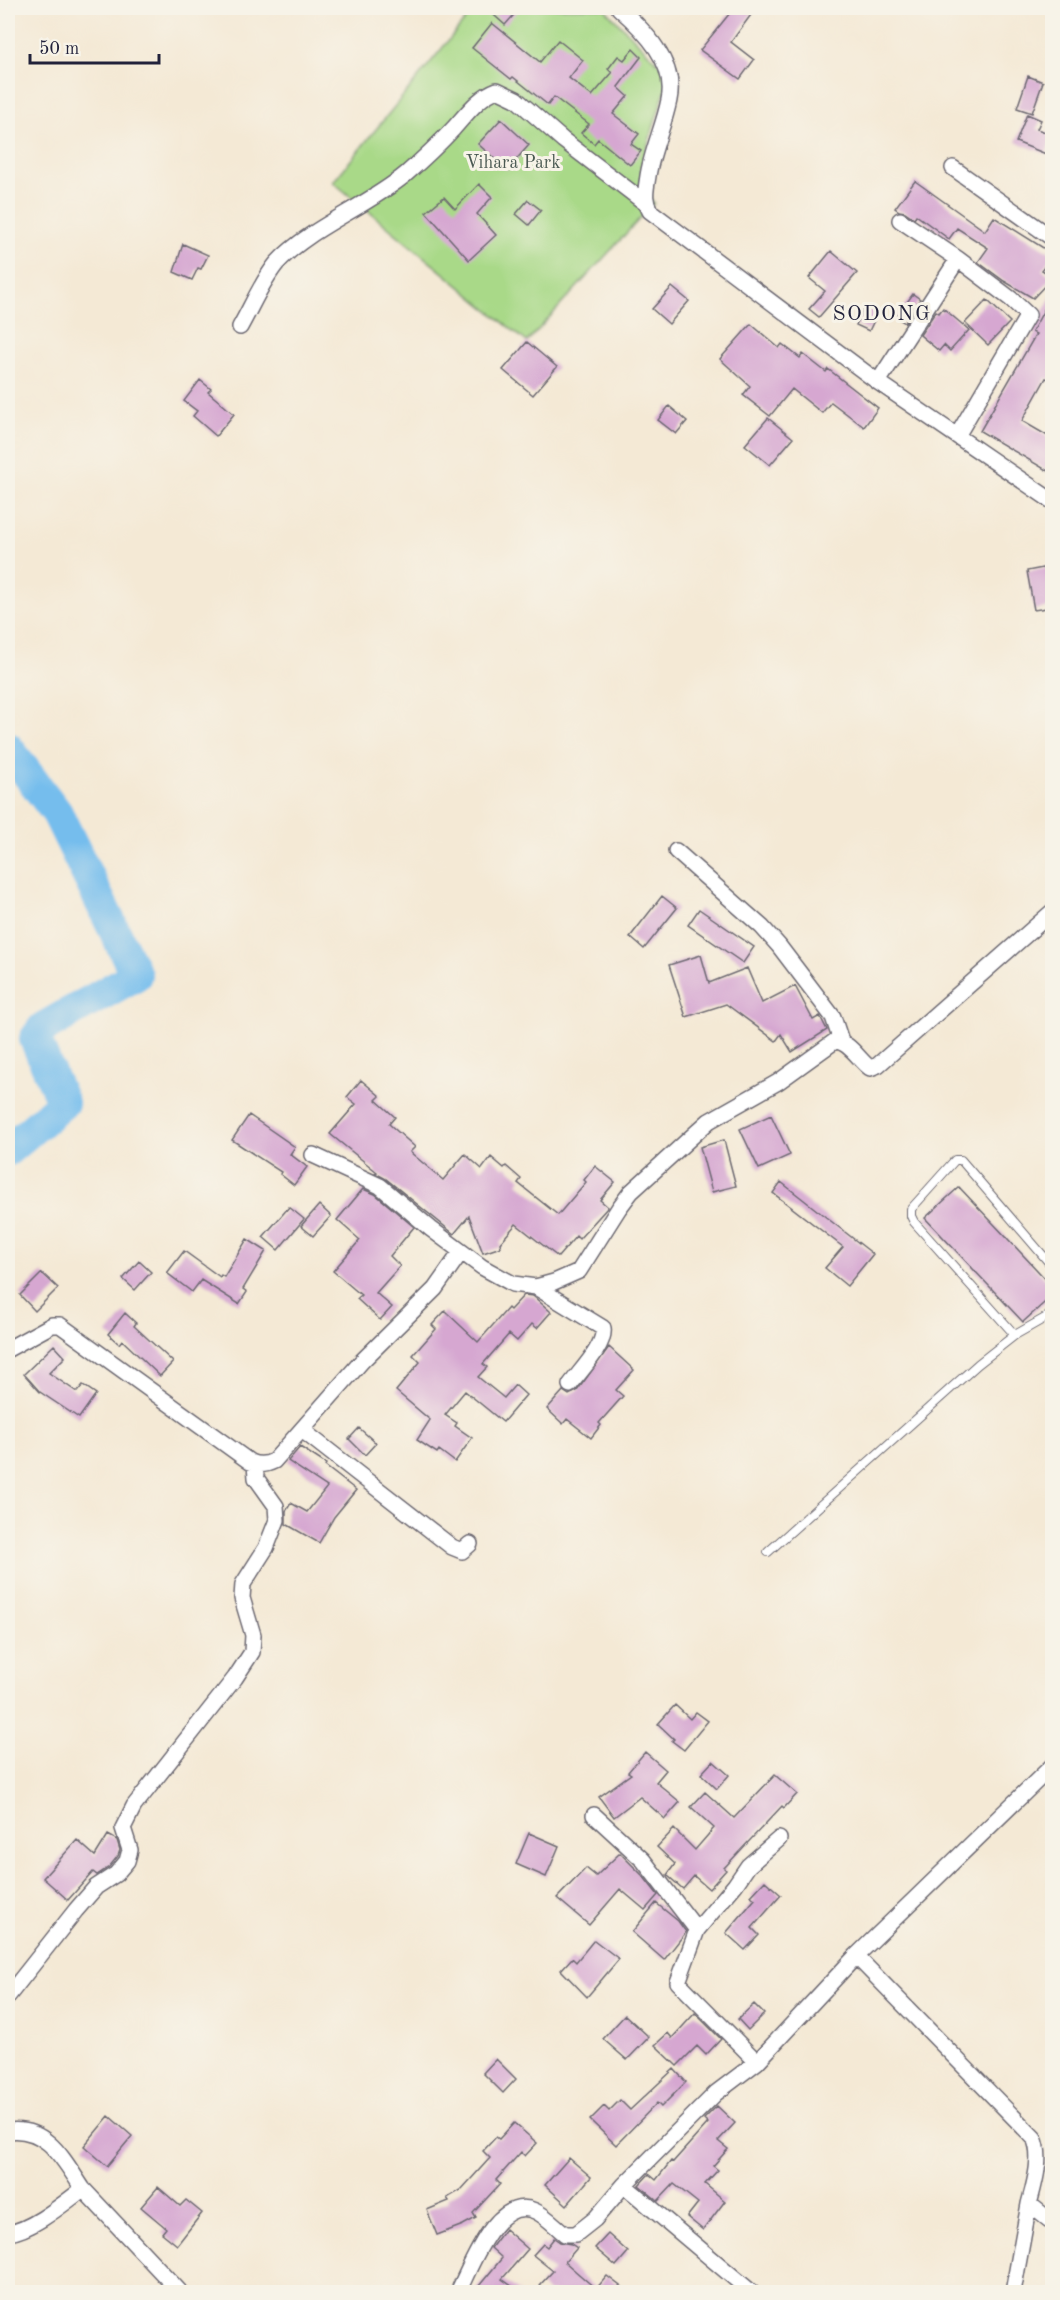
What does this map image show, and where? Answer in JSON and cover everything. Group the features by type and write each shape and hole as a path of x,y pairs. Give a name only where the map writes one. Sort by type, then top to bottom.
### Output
{"street":[{"path":"619,8 652,42 670,74 670,98 650,165 644,202"},
{"path":"240,327 269,275 288,252 378,195 406,174 451,131 480,99 487,93 497,90 516,99 563,140 644,202 660,220 878,382 1053,501"},
{"path":"953,168 1053,238"},
{"path":"900,220 958,259 1011,299 1028,315 957,436"},
{"path":"878,382 958,259"},
{"path":"676,851 762,927 833,1017 841,1041 870,1068 878,1065 1053,912"},
{"path":"313,1155 380,1186 461,1252 513,1284 536,1287 579,1271 631,1192 709,1120 778,1082 835,1041 841,1041"},
{"path":"8,1349 52,1325 60,1325 255,1464 267,1464 274,1461 362,1361 435,1289 461,1252"},
{"path":"536,1287 603,1328 605,1335 570,1385"},
{"path":"302,1430 452,1547 462,1551 470,1544"},
{"path":"8,1996 96,1887 116,1874 127,1861 130,1850 123,1828 134,1806 235,1678 252,1652 253,1635 242,1598 243,1584 266,1548 277,1520 276,1506 256,1478 255,1464"},
{"path":"458,2292 493,2224 510,2211 525,2209 535,2211 565,2234 570,2235 576,2234 595,2219 624,2185 716,2093 757,2062 856,1956 1053,1766"},
{"path":"594,1815 643,1860 697,1930"},
{"path":"757,2062 678,1982 697,1930 748,1866 779,1839"},
{"path":"856,1956 1034,2138 1037,2148 1036,2177 1013,2292"},
{"path":"8,2130 34,2134 52,2145 83,2189 115,2221 176,2291"},
{"path":"624,2185 751,2292"},
{"path":"8,2233 17,2232 47,2215 83,2189"},
{"path":"1029,2204 1053,2222"}],"lane":[{"path":"1015,1335 914,1222 910,1216 911,1209 955,1160 961,1160 1053,1266"},
{"path":"768,1552 978,1364 1015,1335 1053,1314"}],"green space":[{"name":"Vihara Park","path":"475,8 604,8 670,75 641,166 641,187 654,203 527,342 333,182"}],"building":[{"path":"486,8 520,8 505,25"},
{"path":"734,8 756,8 731,42 754,60 740,79 700,50"},
{"path":"492,23 540,62 558,40 583,60 569,78 592,96 612,73 608,69 618,56 624,60 633,49 641,57 618,87 628,96 613,114 639,134 631,144 641,151 630,165 598,139 594,144 581,133 589,124 554,97 548,105 472,48"},
{"path":"1028,76 1043,82 1032,113 1017,108"},
{"path":"1027,114 1041,120 1037,129 1053,135 1046,154 1016,142"},
{"path":"501,119 529,145 507,170 478,144"},
{"path":"915,181 985,231 994,217 1053,254 1042,270 1053,277 1033,298 978,262 988,248 957,228 949,239 916,215 914,218 899,211 895,208"},
{"path":"479,184 492,197 477,214 496,235 469,260 426,212 444,197 455,209"},
{"path":"528,200 541,210 529,225 516,214"},
{"path":"183,244 208,255 192,280 174,272"},
{"path":"831,251 857,273 819,317 809,309 825,291 809,278"},
{"path":"672,287 689,301 669,324 652,309"},
{"path":"1053,293 1053,381 1046,378 1022,421 1053,439 1053,474 980,431 1036,334 1032,332"},
{"path":"913,294 920,299 905,323 896,317"},
{"path":"987,300 1010,322 988,345 965,323"},
{"path":"865,306 878,312 869,331 856,325"},
{"path":"943,308 969,330 950,351 944,345 939,351 920,335 936,311 939,313"},
{"path":"751,324 779,348 782,344 800,358 803,354 826,372 828,369 878,408 864,427 831,402 822,413 792,389 770,416 743,395 750,386 720,359"},
{"path":"527,342 557,367 533,395 503,370"},
{"path":"200,380 211,389 208,392 234,414 216,436 193,416 197,411 184,401"},
{"path":"669,406 687,421 676,434 658,420"},
{"path":"768,418 793,438 770,465 745,445"},
{"path":"1053,566 1053,607 1034,610 1027,571"},
{"path":"662,896 677,908 644,949 630,937"},
{"path":"699,909 754,947 743,963 688,925"},
{"path":"701,955 709,983 747,968 762,1003 795,986 813,1020 820,1016 827,1030 792,1052 781,1034 776,1041 726,1004 686,1017 669,965"},
{"path":"361,1080 380,1096 376,1100 395,1117 389,1124 415,1147 410,1152 443,1180 465,1154 482,1169 491,1157 504,1168 506,1166 521,1179 518,1183 558,1215 586,1182 584,1180 595,1166 615,1182 600,1200 608,1207 579,1239 576,1236 558,1257 516,1224 500,1243 501,1247 483,1253 469,1216 454,1234 386,1179 375,1173 377,1172 330,1134 356,1104 347,1097"},
{"path":"249,1115 295,1147 290,1154 307,1167 294,1185 280,1174 281,1172 232,1140"},
{"path":"771,1115 790,1155 759,1169 740,1129"},
{"path":"724,1140 736,1186 712,1192 700,1147"},
{"path":"781,1182 873,1254 847,1286 825,1268 843,1247 773,1193"},
{"path":"959,1187 1053,1287 1053,1295 1023,1322 925,1218"},
{"path":"363,1189 375,1194 414,1227 390,1256 400,1266 376,1293 392,1307 380,1320 357,1299 361,1295 333,1271 360,1240 337,1220"},
{"path":"319,1205 331,1216 313,1236 301,1226"},
{"path":"289,1207 304,1219 278,1250 263,1237"},
{"path":"247,1239 266,1251 243,1289 247,1292 239,1304 201,1280 192,1292 167,1273 184,1251 220,1277 221,1275 224,1277"},
{"path":"139,1261 151,1272 135,1290 123,1279"},
{"path":"42,1273 58,1288 35,1311 20,1295"},
{"path":"524,1295 533,1296 551,1312 537,1328 532,1324 517,1341 509,1334 483,1364 487,1367 478,1377 504,1398 515,1385 526,1395 503,1422 465,1391 445,1415 457,1423 455,1426 472,1438 455,1462 439,1450 437,1453 417,1440 430,1420 396,1391 420,1362 413,1355 436,1329 432,1325 445,1311 478,1342 508,1308 510,1310"},
{"path":"125,1313 136,1323 134,1326 173,1362 160,1376 122,1340 119,1344 108,1334"},
{"path":"54,1345 65,1357 49,1373 77,1392 83,1385 96,1394 79,1418 40,1392 24,1374"},
{"path":"609,1347 634,1370 616,1390 623,1396 599,1423 601,1425 591,1438 567,1419 563,1424 547,1409 563,1391 569,1395 577,1391"},
{"path":"359,1428 376,1443 365,1455 349,1439"},
{"path":"300,1447 326,1464 325,1466 356,1490 334,1517 319,1543 286,1524 286,1511 291,1503 307,1512 327,1487 288,1461"},
{"path":"675,1705 690,1719 696,1712 708,1721 684,1750 672,1741 674,1739 658,1724"},
{"path":"645,1752 666,1770 656,1782 680,1802 665,1819 640,1797 614,1817 599,1797 631,1774 628,1772"},
{"path":"713,1761 729,1775 717,1789 701,1774"},
{"path":"775,1775 797,1794 784,1808 782,1806 724,1868 726,1870 709,1889 694,1876 683,1889 667,1875 675,1864 657,1847 674,1829 695,1850 714,1828 691,1807 705,1792 734,1818"},
{"path":"529,1833 559,1846 546,1877 516,1864"},
{"path":"108,1835 117,1840 120,1850 118,1856 109,1867 97,1875 93,1872 68,1900 43,1878 77,1840 95,1856"},
{"path":"620,1853 658,1895 645,1910 620,1889 589,1925 557,1898 586,1868 596,1876"},
{"path":"765,1881 781,1895 752,1928 759,1935 745,1950 726,1933 755,1899 751,1896"},
{"path":"656,1903 678,1921 686,1932 664,1960 632,1932"},
{"path":"594,1940 619,1959 587,1997 561,1970 572,1958 576,1962"},
{"path":"754,2004 764,2014 748,2030 738,2019"},
{"path":"695,2013 721,2039 706,2055 697,2046 677,2066 655,2045 668,2033 672,2038"},
{"path":"625,2015 649,2037 627,2060 603,2039"},
{"path":"496,2059 516,2079 503,2093 483,2073"},
{"path":"674,2069 686,2082 661,2107 657,2103 616,2145 590,2120 604,2106 609,2111 620,2100 630,2110"},
{"path":"717,2106 735,2123 718,2141 728,2149 713,2166 718,2170 705,2184 725,2201 703,2230 687,2217 698,2203 674,2184 658,2201 639,2185 649,2174 656,2180 708,2123 704,2119"},
{"path":"109,2116 132,2136 107,2166 84,2146"},
{"path":"514,2123 537,2143 525,2156 521,2152 496,2180 500,2184 473,2213 476,2218 437,2235 427,2210 449,2201 447,2198 461,2190 490,2158 483,2151 496,2137 499,2139"},
{"path":"569,2158 591,2177 567,2205 545,2185"},
{"path":"158,2187 180,2206 186,2200 202,2213 177,2245 162,2233 166,2228 141,2207"},
{"path":"505,2229 528,2249 502,2279 520,2292 474,2292 502,2258 491,2248"},
{"path":"608,2234 628,2252 616,2266 595,2248"},
{"path":"554,2238 577,2248 565,2262 596,2289 607,2276 628,2292 548,2292 540,2285 553,2271 533,2255 543,2244 547,2247"}],"waterway":[{"path":"8,748 57,813 136,975 43,1028 35,1039 63,1103 8,1150"}],"district":[{"name":"SODONG","path":"882,314"}]}
